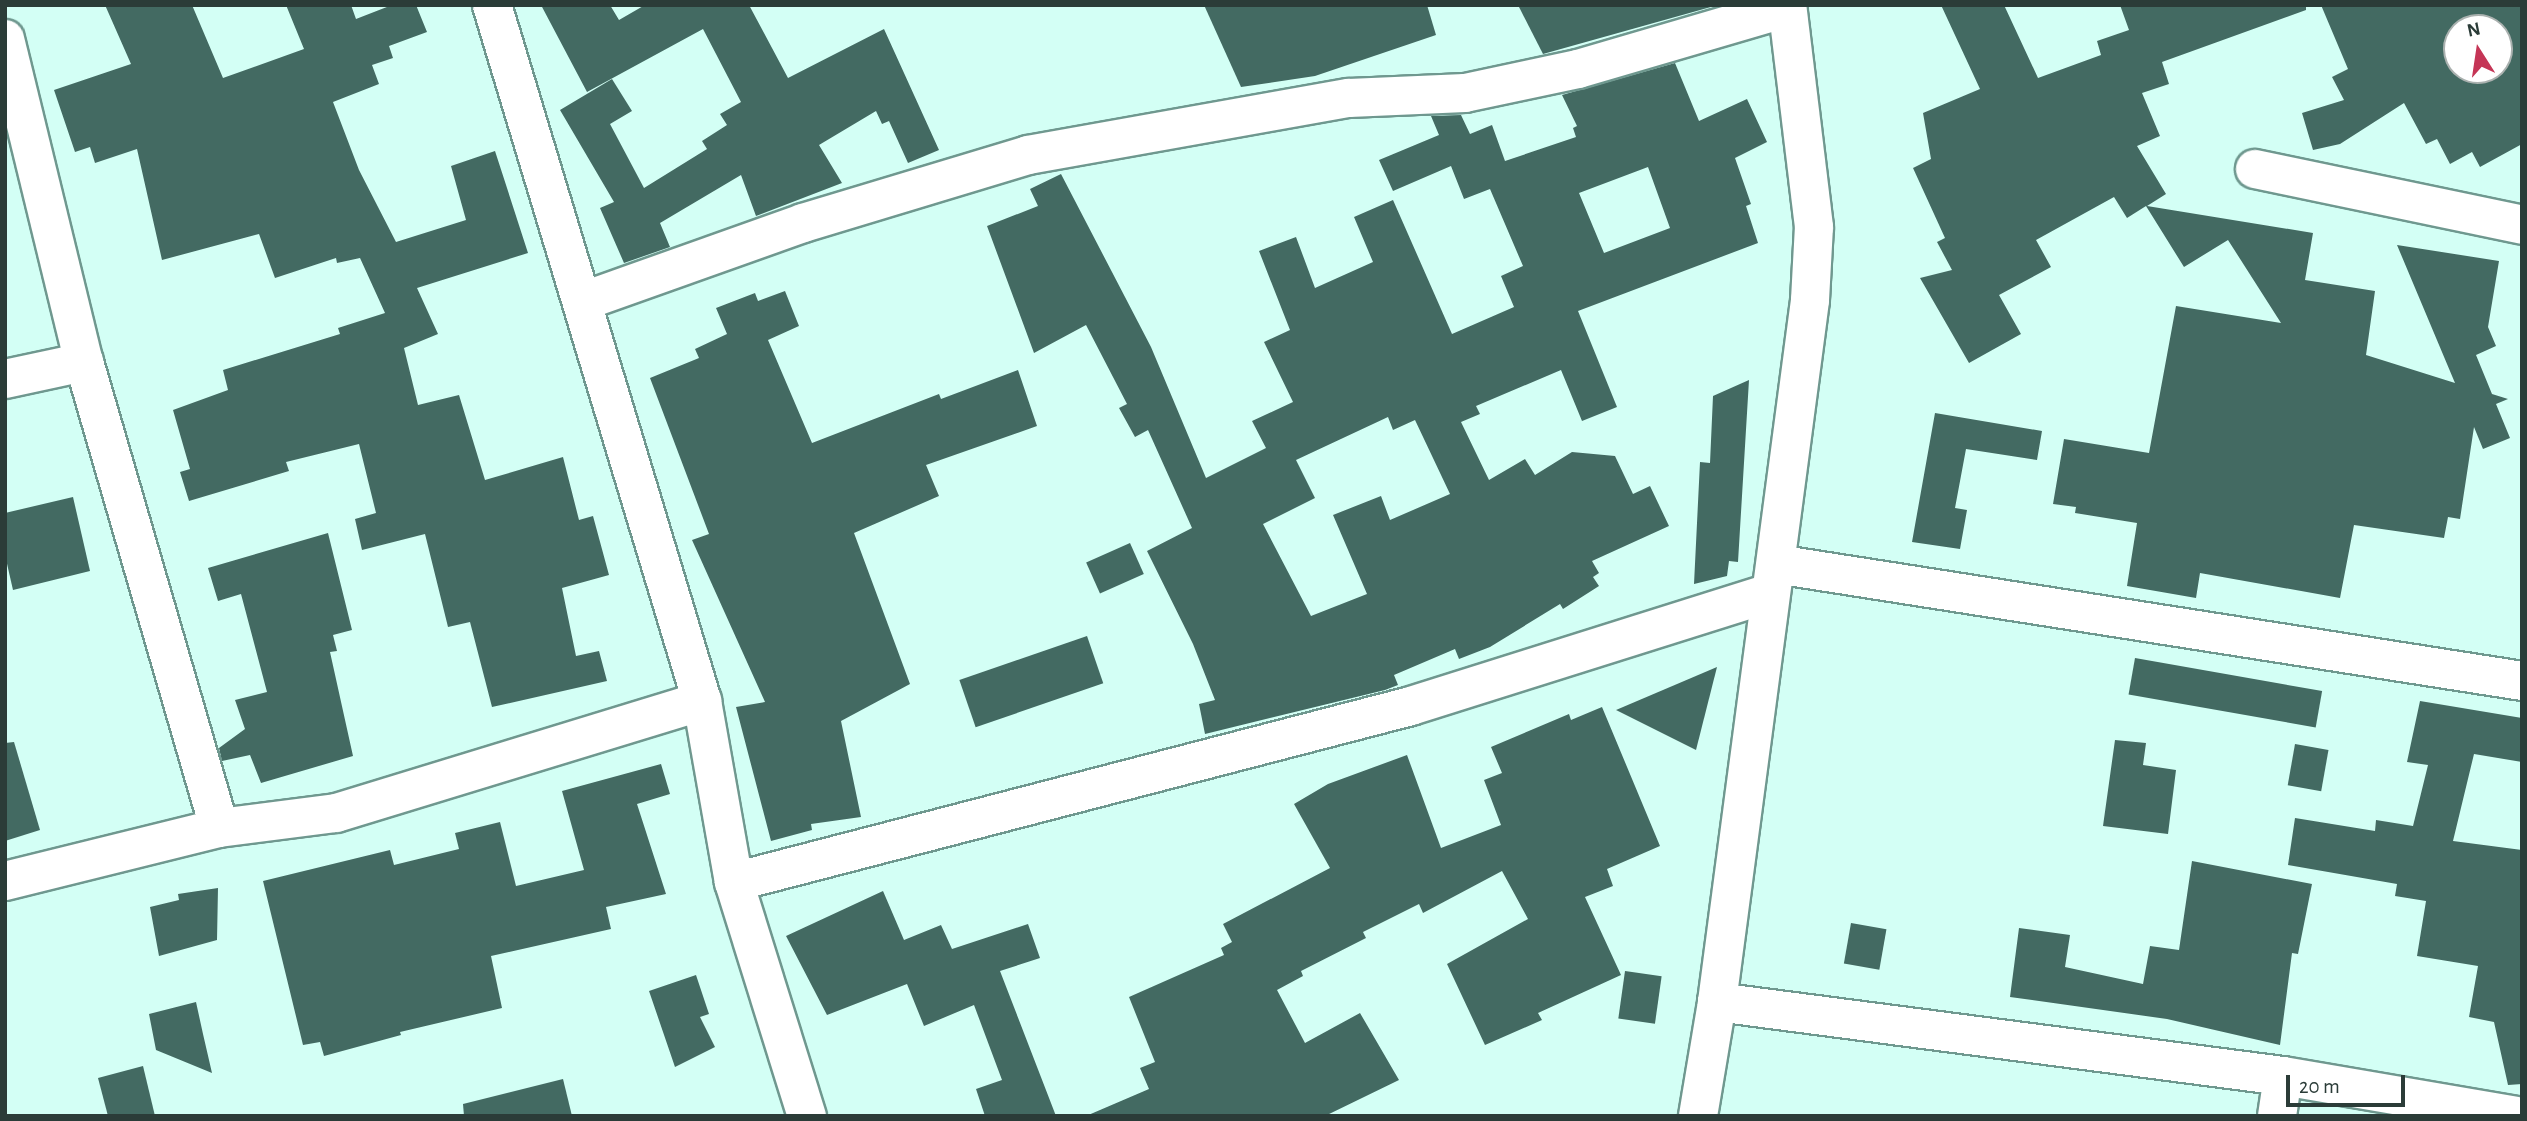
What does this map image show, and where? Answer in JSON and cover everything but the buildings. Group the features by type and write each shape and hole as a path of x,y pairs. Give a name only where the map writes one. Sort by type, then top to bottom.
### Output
{"street":[{"path":"492,5 584,301 702,701 734,882 807,1116"},
{"path":"584,301 803,223 1028,155 1349,98 1465,93 1578,69 1787,7 1814,227 1803,371 1772,579 1717,1002 1698,1116"},
{"path":"5,39 84,362 219,828"},
{"path":"2255,169 2522,225"},
{"path":"5,379 84,362"},
{"path":"734,882 1411,706 1772,579 2522,681"},
{"path":"5,881 219,828 336,813 702,701"},
{"path":"1717,1002 2283,1076 2516,1116"},
{"path":"2277,1116 2283,1076"}]}
